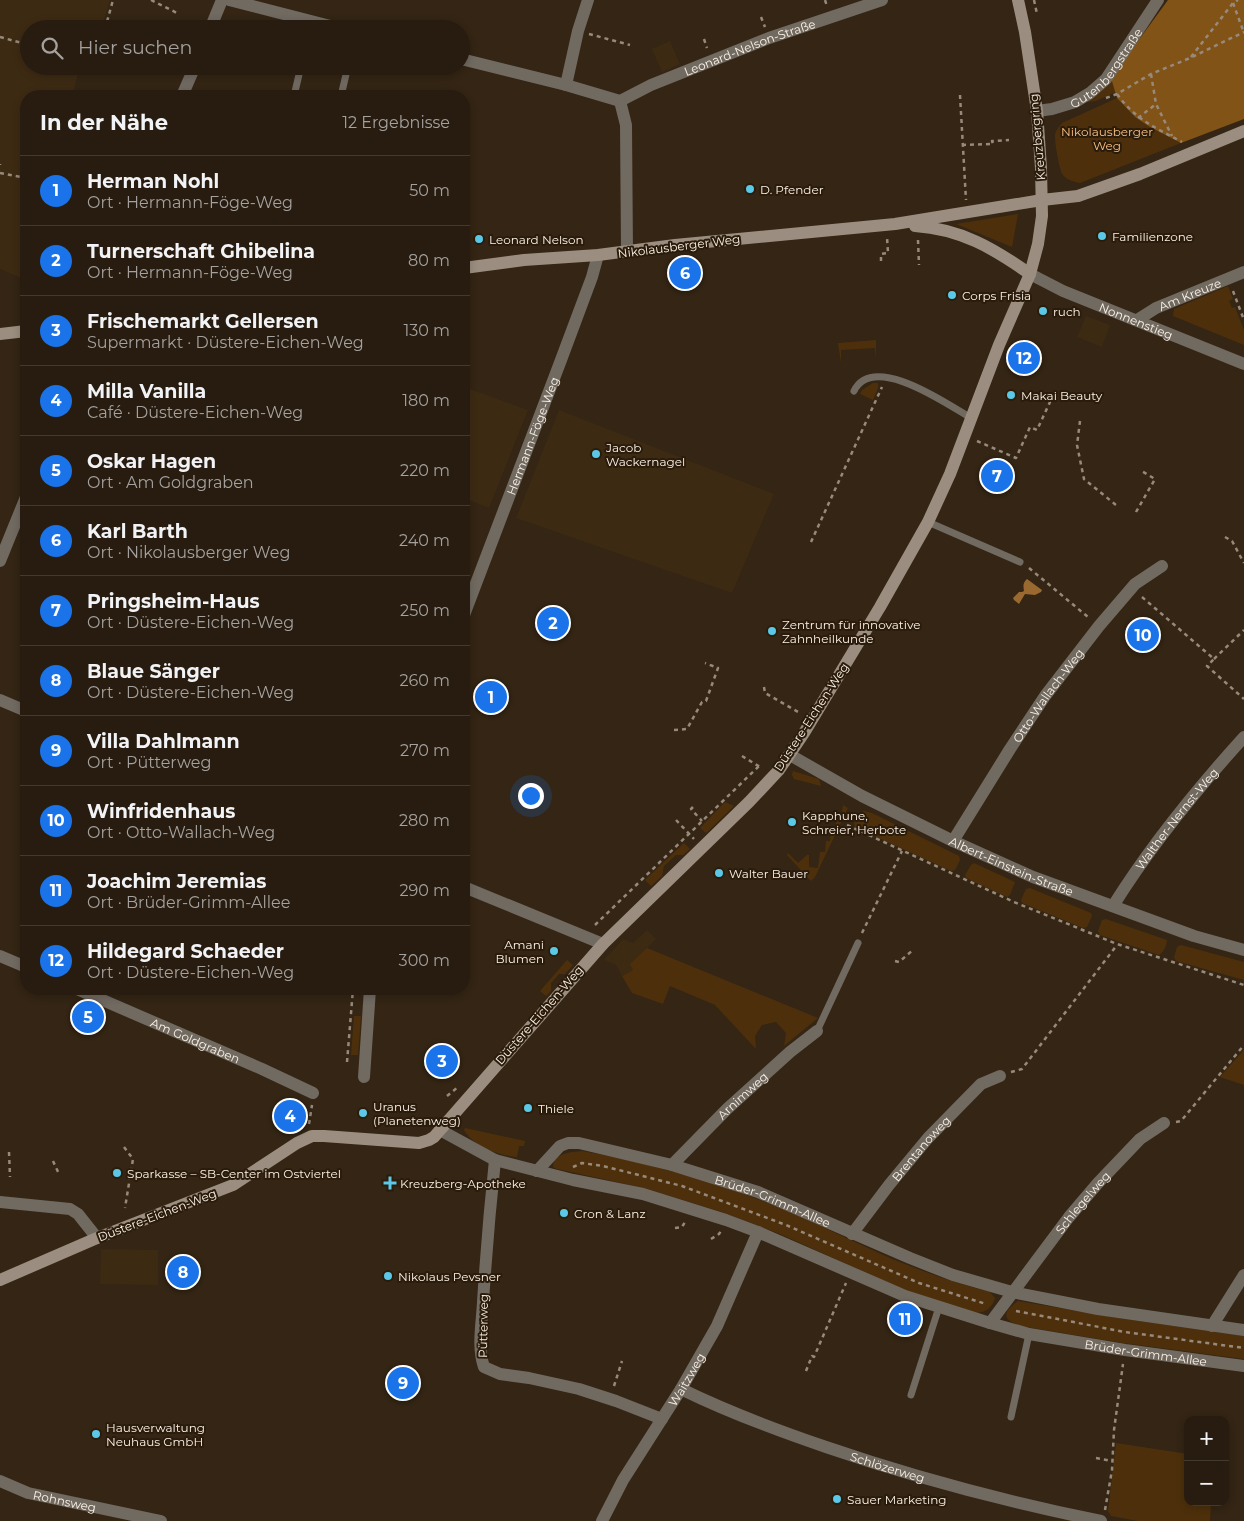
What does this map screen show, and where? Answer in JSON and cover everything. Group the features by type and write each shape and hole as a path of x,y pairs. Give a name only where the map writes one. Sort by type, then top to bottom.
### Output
{"street":[{"path":"214,20 222,0"},
{"path":"229,0 295,20"},
{"path":"566,85 578,31 588,0"},
{"name":"Leonard-Nelson-Straße","path":"620,101 651,85 769,38 882,0"},
{"name":"Kreuzbergring","path":"1018,0 1037,110 1042,168 1040,232 1030,274"},
{"name":"Gutenbergstraße","path":"1037,110 1052,109 1075,102 1106,79 1158,0"},
{"path":"470,61 566,85 620,101 626,125 627,252"},
{"path":"185,90 191,75"},
{"name":"Nikolausberger Weg","path":"470,267 524,260 598,255 675,245 895,224 1078,196 1140,174 1244,131"},
{"name":"Nikolausberger Weg","path":"895,224 936,227 970,238 1004,256 1030,274"},
{"name":"Hermann-Föge-Weg","path":"470,599 568,342 598,255"},
{"name":"Am Kreuze","path":"1137,320 1156,308 1244,272"},
{"name":"Nonnenstieg","path":"1030,274 1063,291 1244,364"},
{"name":"Düstere-Eichen-Weg","path":"0,1280 97,1238 233,1186 297,1143 312,1136 420,1143 429,1140 440,1130 603,944 749,802 774,776 790,755 880,607 928,522 946,484 999,345 1030,274"},
{"path":"0,334 20,332"},
{"path":"0,561 20,512"},
{"name":"Otto-Wallach-Weg","path":"953,841 1040,704 1099,626 1135,584 1162,566"},
{"path":"0,700 20,708"},
{"name":"Walther-Nernst-Weg","path":"1113,906 1135,870 1178,814 1244,736"},
{"name":"Albert-Einstein-Straße","path":"790,755 843,786 953,841 1033,877 1194,936 1244,950"},
{"path":"470,889 603,944"},
{"path":"0,956 20,964"},
{"name":"Am Goldgraben","path":"91,995 262,1069 313,1094"},
{"path":"364,1077 370,995"},
{"name":"Arnimweg","path":"672,1165 727,1109 790,1052 817,1031"},
{"name":"Brentanoweg","path":"852,1234 928,1138 981,1084 1000,1076"},
{"name":"Schlegelweg","path":"1012,1292 1069,1216 1098,1183 1140,1139 1164,1123"},
{"name":"Brüder-Grimm-Allee","path":"440,1130 495,1160 573,1180 643,1194 753,1230 905,1296 990,1323 1029,1334 1125,1350 1244,1366"},
{"name":"Brüder-Grimm-Allee","path":"538,1171 560,1146 568,1143 579,1143 672,1165 762,1194 852,1234 953,1275 1012,1292 1128,1313 1244,1330"},
{"name":"Pütterweg","path":"495,1160 482,1312 480,1357 484,1367 500,1374 529,1378 610,1399 662,1420"},
{"path":"0,1202 70,1209 78,1214 97,1238"},
{"name":"Waitzweg","path":"602,1521 623,1480 681,1389 717,1326 753,1230"},
{"path":"1212,1326 1244,1275"},
{"path":"990,1323 1012,1292"},
{"name":"Schlözerweg","path":"681,1389 767,1427 855,1457 964,1490 1103,1517"},
{"name":"Rohnsweg","path":"0,1481 28,1493 161,1521"}],"lane":[{"path":"295,90 299,75"},
{"path":"342,90 346,75"},
{"path":"854,391 859,384 868,378 877,376 887,377 922,390 971,418"},
{"path":"928,522 1020,562"},
{"path":"817,1031 858,943"},
{"path":"911,1394 939,1307"},
{"path":"1011,1417 1029,1334"}],"path":[{"path":"107,20 113,0"},
{"path":"151,0 179,14"},
{"path":"1190,58 1238,0"},
{"path":"1099,101 1117,94 1151,74 1244,32 1234,3"},
{"path":"578,31 630,45"},
{"path":"0,36 20,42"},
{"path":"1151,74 1156,104 1173,138"},
{"path":"1117,94 1127,108 1138,118 1196,150"},
{"path":"960,95 964,192 968,212"},
{"path":"1138,118 1156,104"},
{"path":"962,145 993,144 992,141 1009,140"},
{"path":"0,173 20,177"},
{"path":"918,244 919,265"},
{"path":"881,261 881,254 888,253 887,245"},
{"path":"1228,278 1244,320"},
{"path":"811,542 887,377"},
{"path":"964,436 1016,458 1030,427 1038,430 1050,402 1047,393"},
{"path":"1080,421 1077,445 1084,479 1116,505"},
{"path":"1136,512 1155,478 1140,470"},
{"path":"1225,537 1232,541 1244,563"},
{"path":"1020,562 1099,626"},
{"path":"1131,588 1214,659"},
{"path":"1244,630 1207,666 1244,699"},
{"path":"674,730 687,730 702,702 706,701 718,668 705,663"},
{"path":"764,687 765,693 812,720"},
{"path":"742,756 774,776"},
{"path":"584,936 759,766"},
{"path":"693,807 691,809 702,821"},
{"path":"676,820 702,848"},
{"path":"848,825 1014,902 1117,944 1244,985"},
{"path":"858,943 902,851"},
{"path":"1000,1076 1022,1069 1117,944"},
{"path":"895,961 899,962 913,950"},
{"path":"348,1062 353,995"},
{"path":"1164,1123 1181,1121 1244,1045"},
{"path":"308,1125 313,1094"},
{"path":"124,1147 133,1159 125,1208"},
{"path":"8,1152 10,1177"},
{"path":"53,1160 59,1174"},
{"path":"753,1230 762,1194"},
{"path":"675,1228 682,1227"},
{"path":"711,1240 719,1234"},
{"path":"806,1371 851,1273"},
{"path":"1103,1517 1112,1461 1114,1430 1125,1350 1123,1343 1128,1313"},
{"path":"610,1399 622,1361"},
{"path":"1096,1458 1112,1461"}],"shaded area":[{"path":"0,0 110,0 104,20 20,20 20,75 78,75 74,90 20,90 20,277 0,269"},
{"path":"1168,0 1244,0 1244,119 1181,143 1135,117 1117,98 1111,78"},
{"path":"670,41 680,64 662,72 652,49"},
{"path":"1086,316 1110,325 1102,347 1077,337"},
{"path":"470,389 528,410 489,508 470,500"},
{"path":"559,410 774,494 732,593 516,518"},
{"path":"1027,579 1042,590 1035,595 1025,594 1019,604 1013,598 1019,592 1024,591 1024,584"},
{"path":"647,930 656,939 631,964 633,970 622,976 616,965 604,960 623,939 633,943"},
{"path":"101,1249 158,1250 158,1285 100,1284"}],"green space":[{"path":"1111,78 1116,92 1096,101 1087,102 1095,96"},
{"name":"Nikolausberger Weg","path":"1117,98 1135,117 1181,143 1080,183 1066,178 1063,175 1058,156 1055,136 1057,129 1062,123"},
{"path":"1018,214 1012,247 956,224"},
{"path":"1228,286 1233,299 1229,301 1232,308 1235,307 1244,330 1244,345 1173,316 1174,309"},
{"path":"876,340 876,359 875,348 841,350 841,363 838,343"},
{"path":"873,383 878,383 878,388 873,400 860,394 862,390"},
{"path":"793,771 819,779 821,786 794,779"},
{"path":"725,802 734,806 706,833 700,828"},
{"path":"843,805 848,808 815,877 811,881 787,855 788,853 798,863 809,855 809,867 818,868 820,852 825,852 826,841 830,841 831,830 835,830 837,818 841,818"},
{"path":"864,811 872,813 959,856 960,860 955,870 951,871 855,827 856,818"},
{"path":"684,843 690,849 683,855 676,855 664,866 662,876 651,886 645,880"},
{"path":"974,863 1015,882 1010,895 1007,897 966,878 965,875"},
{"path":"1030,888 1091,913 1092,916 1087,927 1083,928 1022,903 1021,900 1026,889"},
{"path":"1106,919 1167,940 1162,953 1159,955 1100,935 1098,931 1102,920"},
{"path":"1181,945 1244,962 1244,980 1176,961 1174,957 1177,947"},
{"path":"647,948 818,1018 784,1046 786,1033 776,1022 762,1025 755,1036 756,1049 715,1005 670,986 663,1004 632,993 622,976 633,970 630,964"},
{"path":"567,960 573,965 565,974 559,974 551,983 551,991 546,996 540,991"},
{"path":"354,1016 361,1016 358,1055 351,1055"},
{"path":"1244,1049 1244,1085 1220,1077 1243,1051"},
{"path":"465,1128 525,1141 524,1146 519,1146 517,1157 495,1152 474,1141 468,1136 464,1130"},
{"path":"582,1151 669,1170 754,1198 808,1220 897,1261 943,1278 990,1292 995,1298 994,1302 987,1310 973,1313 900,1288 780,1234 722,1212 644,1188 553,1167 554,1162 559,1156"},
{"path":"1018,1301 1244,1336 1244,1359 1123,1343 1020,1326 1010,1321 1006,1315 1009,1309"},
{"path":"1116,1443 1184,1453 1184,1506 1211,1506 1210,1521 1138,1521 1111,1516 1108,1511"}],"place":[{"name":"D. Pfender","path":"750,189"},
{"name":"Familienzone","path":"1102,236"},
{"name":"Leonard Nelson","path":"479,239"},
{"name":"Karl Barth","path":"685,273"},
{"name":"Corps Frisia","path":"952,295"},
{"name":"ruch","path":"1043,311"},
{"name":"Hildegard Schaeder","path":"1024,358"},
{"name":"Makai Beauty","path":"1011,395"},
{"name":"Jacob Wackernagel","path":"596,454"},
{"name":"Pringsheim-Haus","path":"997,476"},
{"name":"Turnerschaft Ghibelina","path":"553,623"},
{"name":"Zentrum für innovative Zahnheilkunde","path":"772,631"},
{"name":"Winfridenhaus","path":"1143,635"},
{"name":"Herman Nohl","path":"491,697"},
{"name":"Kapphune, Schreier, Herbote","path":"792,822"},
{"name":"Walter Bauer","path":"719,873"},
{"name":"Amani Blumen","path":"554,951"},
{"name":"Oskar Hagen","path":"88,1017"},
{"name":"Frischemarkt Gellersen","path":"442,1061"},
{"name":"Thiele","path":"528,1108"},
{"name":"Uranus (Planetenweg)","path":"363,1113"},
{"name":"Milla Vanilla","path":"290,1116"},
{"name":"Sparkasse – SB-Center im Ostviertel","path":"117,1173"},
{"name":"Kreuzberg-Apotheke","path":"390,1183"},
{"name":"Cron & Lanz","path":"564,1213"},
{"name":"Blaue Sänger","path":"183,1272"},
{"name":"Nikolaus Pevsner","path":"388,1276"},
{"name":"Joachim Jeremias","path":"905,1319"},
{"name":"Villa Dahlmann","path":"403,1383"},
{"name":"Hausverwaltung Neuhaus GmbH","path":"96,1434"},
{"name":"Sauer Marketing","path":"837,1499"}]}
